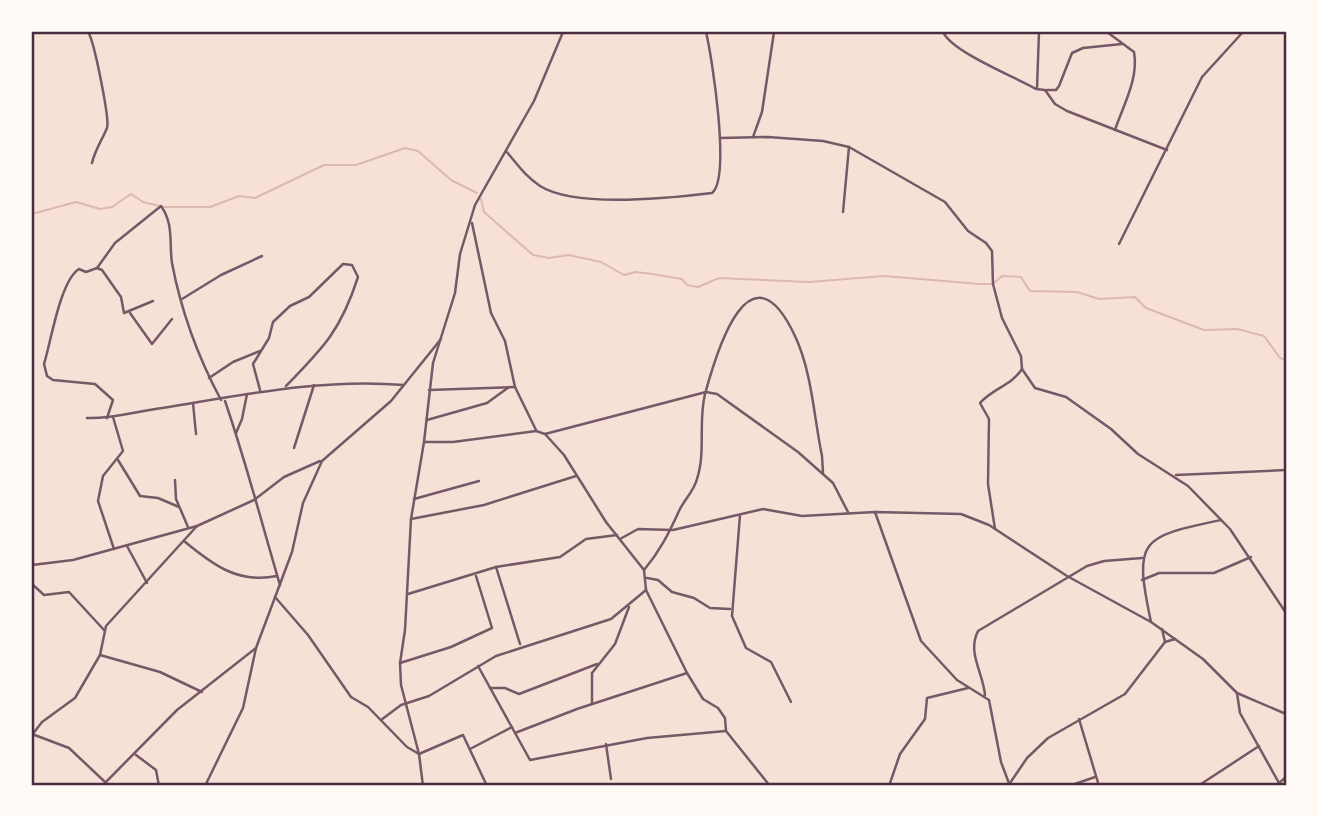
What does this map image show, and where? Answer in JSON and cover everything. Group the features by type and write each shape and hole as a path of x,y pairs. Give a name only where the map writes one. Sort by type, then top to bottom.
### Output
{"street":[{"path":"88,32 98,58 100,90 107,125 92,163"},
{"path":"423,786 400,663 408,594 413,499 424,442 433,363 455,293 460,254 480,194 534,101 563,32"},
{"path":"506,150 524,174 557,193 594,198 659,198 712,193 717,190 720,138 715,71 706,32"},
{"path":"753,137 762,111 774,32"},
{"path":"943,32 948,40 1037,89 1045,90 1056,90 1059,86 1072,53 1083,48 1122,44"},
{"path":"1037,89 1039,32"},
{"path":"1107,32 1134,52 1136,65 1115,130"},
{"path":"1119,244 1202,77 1243,32"},
{"path":"1045,90 1055,104 1067,111 1167,150"},
{"path":"720,138 823,141 849,147 945,202 968,231 986,243 995,262 993,284 1002,318 1014,340 1022,369 1035,388 1066,397 1111,429 1138,454 1183,477 1225,471 1286,470"},
{"path":"843,212 849,147"},
{"path":"107,418 113,400 98,386 53,380 44,370 66,286 77,270 86,272 97,268 115,243 161,206 172,234 172,264 194,343 209,378 223,400 236,433 254,500 273,551 280,585"},
{"path":"472,223 491,313 505,341 515,387 536,431"},
{"path":"182,300 221,275 262,256"},
{"path":"260,390 253,364 273,322 282,312 309,297 343,264 357,270 359,274 350,300 329,342 286,386"},
{"path":"97,268 102,270 121,297 124,313 130,313 153,301"},
{"path":"644,570 673,530 698,475 702,410 706,391 734,313 750,300 761,299 773,305 796,338 820,445 822,473"},
{"path":"130,313 152,344 172,319"},
{"path":"32,565 73,560 197,526 254,500 284,477 322,461 391,401 443,336"},
{"path":"209,378 240,358 260,351"},
{"path":"995,530 988,484 989,419 979,403 987,395 1014,380 1022,369"},
{"path":"295,448 314,385"},
{"path":"87,418 107,418 223,400 286,386 404,385"},
{"path":"426,420 487,403 509,387"},
{"path":"429,390 515,387"},
{"path":"545,434 706,391 726,398 822,473 839,490 848,513"},
{"path":"236,433 247,394"},
{"path":"193,403 196,434"},
{"path":"113,417 123,451 103,476 98,501 114,550"},
{"path":"381,720 406,704 429,696 478,666 521,646 611,619 629,607 646,590 648,578 564,455 545,434 536,431 453,442 424,442"},
{"path":"118,460 140,496 158,498 179,507"},
{"path":"205,786 243,708 256,648 292,552 303,503 322,461"},
{"path":"1173,474 1222,520 1251,557 1286,613"},
{"path":"411,519 484,505 577,476"},
{"path":"175,481 179,507 188,528"},
{"path":"413,499 479,481"},
{"path":"408,594 496,567 560,557 586,539 619,537 638,529 673,530 772,509 803,516 875,512 961,514 995,530 1067,576 1152,622 1177,638 1237,693 1286,714"},
{"path":"875,512 921,642 938,663 968,688 985,695"},
{"path":"740,515 741,533 730,609 746,648 771,663 791,702"},
{"path":"1152,622 1142,580 1142,558 1148,544 1177,529 1222,520"},
{"path":"197,526 104,630 100,655 75,698 42,722 32,735 69,748 104,784 177,710 256,648"},
{"path":"184,541 226,572 250,578 278,576"},
{"path":"127,546 147,583"},
{"path":"1142,580 1159,573 1214,573 1251,557"},
{"path":"1010,784 1001,762 989,700 985,695 972,652 978,631 1060,585 1067,576 1095,563 1142,558"},
{"path":"496,567 521,646"},
{"path":"400,663 489,631 492,625 475,574"},
{"path":"648,578 657,580 673,592 694,598 710,608 730,609"},
{"path":"32,584 44,595 69,593 104,630"},
{"path":"646,590 687,673 703,699 718,709 724,718 726,731 771,786"},
{"path":"275,597 315,644 346,691 381,720 407,747 419,754"},
{"path":"592,704 590,683 597,664 615,644 629,607"},
{"path":"1161,629 1165,642"},
{"path":"1010,784 1027,758 1048,738 1125,694 1165,642 1177,638"},
{"path":"100,655 160,671 203,692"},
{"path":"490,688 505,688 519,694 597,664"},
{"path":"478,666 530,760 573,754 606,744 726,731"},
{"path":"515,734 592,704 687,673"},
{"path":"889,786 900,754 925,719 927,698 968,688"},
{"path":"1237,693 1240,713 1280,784 1286,777"},
{"path":"1079,719 1099,786"},
{"path":"470,749 512,727"},
{"path":"419,754 463,735 487,786"},
{"path":"606,744 611,779"},
{"path":"1198,786 1259,746"},
{"path":"136,754 156,770 159,786"},
{"path":"1069,786 1095,777"}],"waterway":[{"path":"32,214 76,202 100,209 112,207 131,194 143,202 164,207 210,207 239,196 255,198 324,165 356,165 405,148 418,151 451,180 477,193"},
{"path":"481,199 484,212 533,255 549,258 569,255 601,262 624,275 636,272 652,274 682,279 687,285 698,287 719,278 809,282 884,276 993,284 1002,276 1021,277 1030,291 1077,292 1099,299 1135,297 1146,308 1204,330 1237,329 1264,336 1280,358 1286,360"}]}
